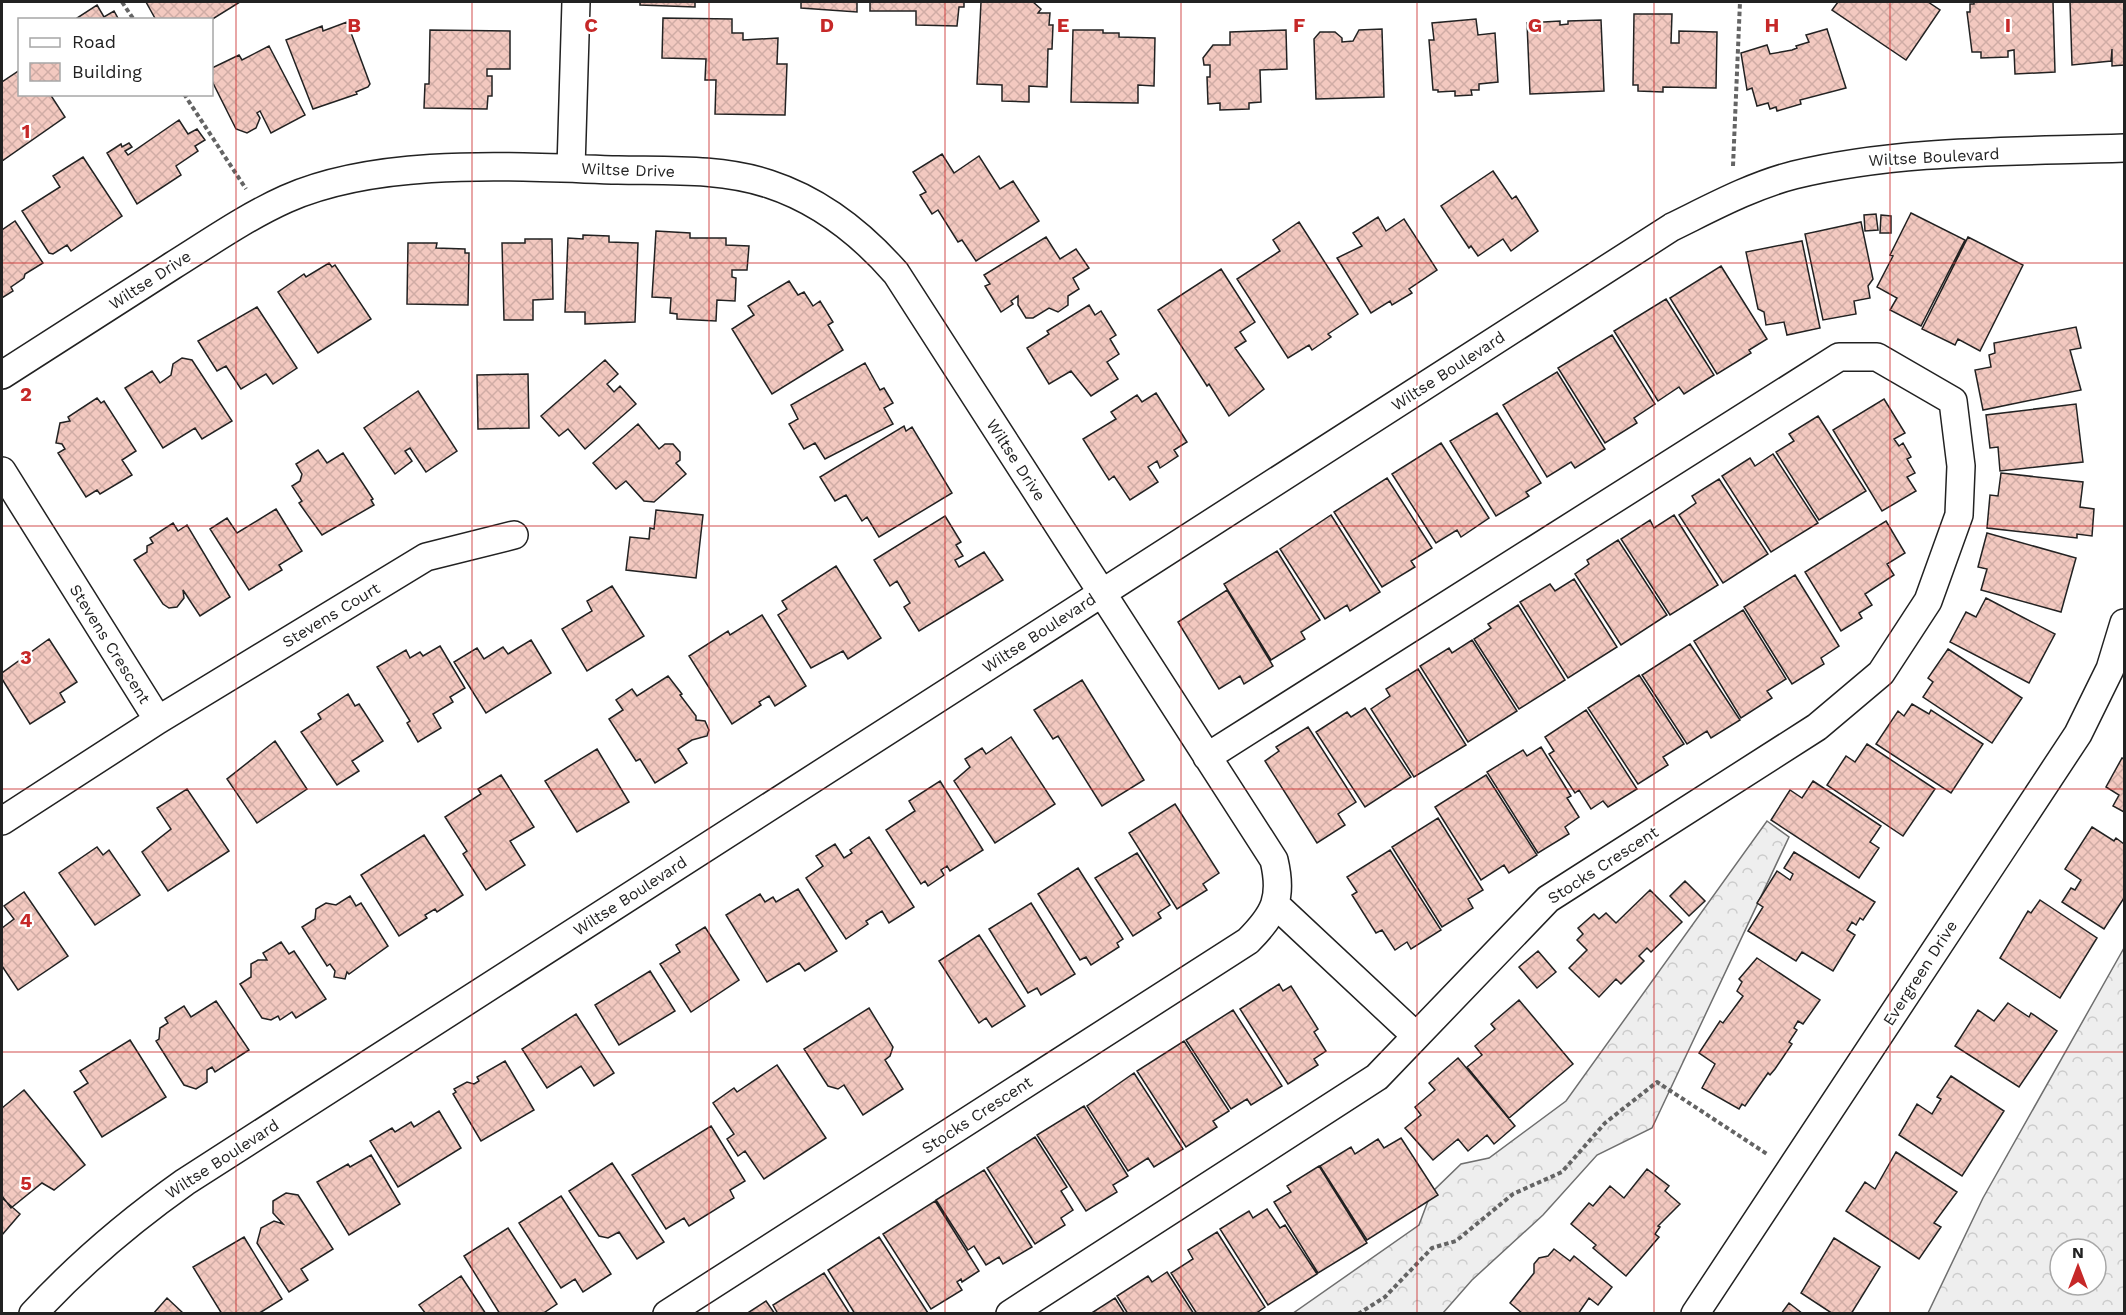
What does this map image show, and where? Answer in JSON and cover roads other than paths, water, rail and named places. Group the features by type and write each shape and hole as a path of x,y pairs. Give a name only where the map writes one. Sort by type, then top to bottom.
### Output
{"street":[{"path":"571,168 576,2"},
{"name":"Wiltse Boulevard","path":"33,1314 91,1255 184,1182 1672,227 1731,198 1791,176 1878,158 2124,148"},
{"name":"Wiltse Drive","path":"2,375 261,211 287,198 333,182 382,172 431,169 571,168 703,172 768,184 810,202 845,222 872,246 896,273 1101,594"},
{"name":"Stocks Crescent","path":"1010,1314 1377,1077 1548,899 1817,727 1881,673 1928,601 1959,515 1961,465 1953,401 1877,357 1839,357 1207,757"},
{"name":"Stevens Crescent","path":"2,471 158,720 2,821"},
{"name":"Stevens Court","path":"158,720 426,557 514,535"},
{"name":"Stocks Crescent","path":"667,1314 1248,941 1264,925 1275,905 1279,883 1274,860 1101,594"},
{"name":"Evergreen Drive","path":"1695,1314 2078,734 2109,669 2124,623"},
{"path":"1275,905 1416,1036"}]}
